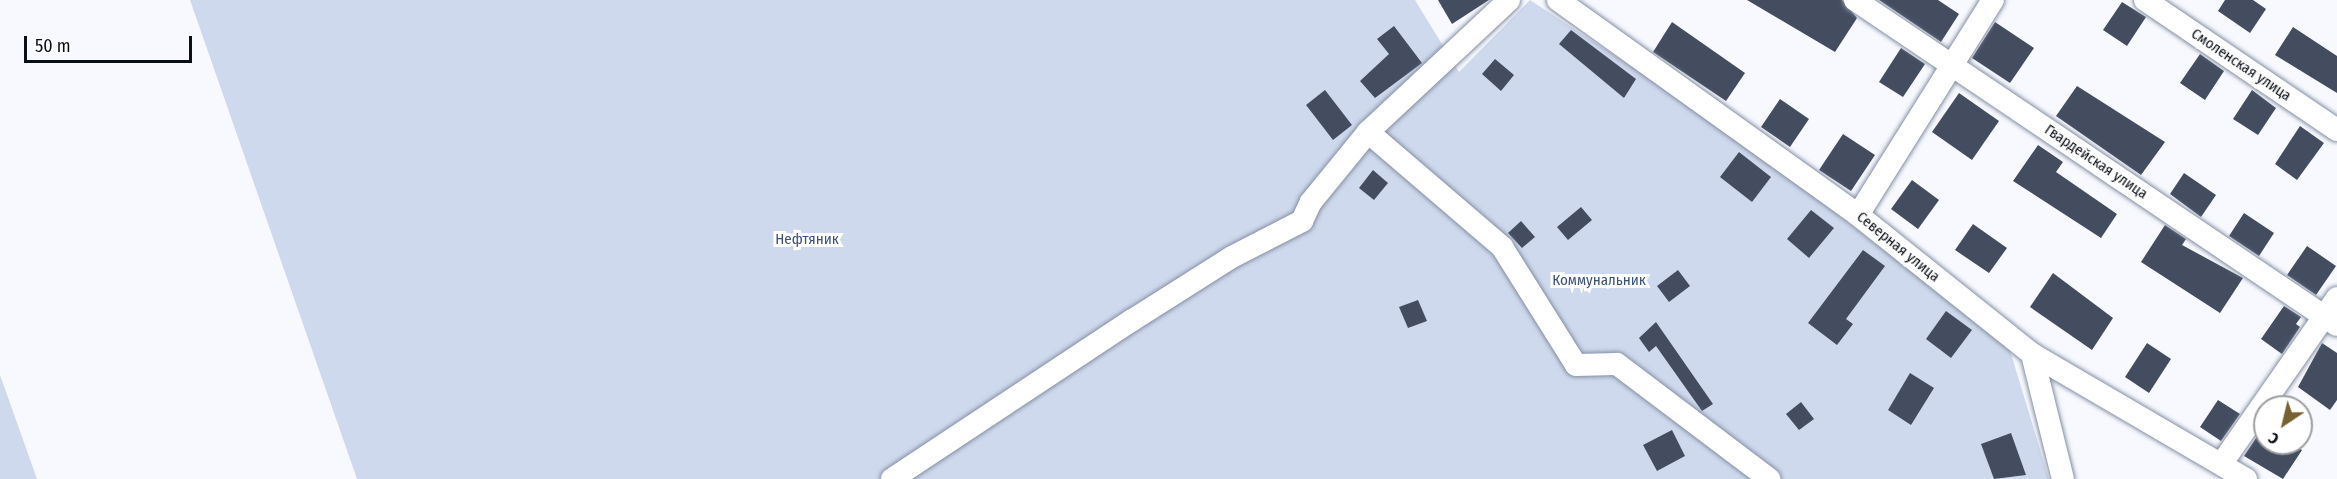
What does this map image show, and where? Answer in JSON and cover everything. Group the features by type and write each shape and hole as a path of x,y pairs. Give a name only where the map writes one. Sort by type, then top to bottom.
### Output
{"street":[{"path":"892,479 1141,314 1302,220 1311,202 1368,132 1509,0"},
{"name":"Северная улица","path":"1558,0 1858,215 2032,354 2246,479"},
{"name":"Гвардейская улица","path":"1855,0 2330,320"},
{"path":"1858,215 1950,63 1993,0"},
{"name":"Смоленская улица","path":"2145,0 2337,130"},
{"path":"1368,132 1502,247 1576,365 1617,364 1769,479"},
{"path":"2222,463 2330,320 2337,298"},
{"path":"2032,354 2063,479"}],"green space":[{"name":"Нефтяник","path":"190,0 1415,0 1459,72 1530,0 1731,132 2009,347 2049,479 357,479"},
{"path":"0,375 37,479 0,479"}],"building":[{"path":"1438,0 1489,0 1452,24"},
{"path":"1747,0 1842,0 1857,18 1835,52"},
{"path":"1879,0 1938,0 1959,14 1941,42"},
{"path":"2225,0 2253,0 2266,9 2250,33 2218,11"},
{"path":"2122,2 2146,17 2127,46 2103,30"},
{"path":"1672,22 1745,73 1726,101 1653,52"},
{"path":"1995,22 2034,48 2010,83 1972,58"},
{"path":"1394,26 1422,63 1375,98 1360,81 1389,54 1377,39"},
{"path":"2293,27 2337,56 2337,93 2275,55"},
{"path":"1571,30 1636,79 1624,98 1559,44"},
{"path":"1901,48 1925,64 1903,97 1879,82"},
{"path":"2200,54 2224,71 2205,100 2180,83"},
{"path":"1495,59 1514,75 1501,91 1482,74"},
{"path":"2077,86 2165,142 2141,175 2056,116"},
{"path":"1325,90 1352,125 1333,140 1306,105"},
{"path":"2252,90 2276,108 2258,135 2233,119"},
{"path":"1959,93 1999,121 1972,160 1932,132"},
{"path":"1780,99 1809,119 1790,147 1761,127"},
{"path":"2300,126 2324,143 2297,180 2275,164"},
{"path":"1843,134 1875,155 1851,191 1819,170"},
{"path":"2038,145 2063,162 2056,172 2117,214 2101,238 2013,181"},
{"path":"1739,152 1771,177 1752,202 1720,177"},
{"path":"1373,170 1388,183 1374,200 1359,188"},
{"path":"2184,173 2216,195 2201,217 2170,194"},
{"path":"1912,180 1939,200 1918,229 1891,209"},
{"path":"1581,207 1592,220 1568,240 1557,227"},
{"path":"1811,210 1834,228 1809,258 1787,239"},
{"path":"2244,213 2274,233 2259,256 2229,236"},
{"path":"1521,221 1535,237 1522,248 1508,233"},
{"path":"1973,224 2007,248 1989,273 1955,250"},
{"path":"2165,225 2186,239 2182,245 2243,278 2220,313 2141,262"},
{"path":"2307,246 2336,266 2316,295 2287,275"},
{"path":"1863,250 1885,266 1846,319 1853,324 1837,345 1808,323"},
{"path":"1678,270 1690,286 1669,302 1657,286"},
{"path":"2053,273 2113,318 2092,350 2030,307"},
{"path":"1418,300 1427,321 1408,328 1399,307"},
{"path":"2284,306 2301,317 2296,324 2300,327 2282,354 2261,339"},
{"path":"1946,311 1972,330 1951,358 1926,339"},
{"path":"1656,322 1713,404 1702,411 1656,346 1649,352 1639,338"},
{"path":"2147,343 2171,359 2149,393 2125,377"},
{"path":"2322,343 2337,353 2337,400 2330,410 2313,398 2313,395 2309,395 2298,387"},
{"path":"1910,373 1934,388 1911,425 1888,410"},
{"path":"2218,400 2240,414 2221,441 2200,427"},
{"path":"1801,402 1814,419 1799,430 1786,414"},
{"path":"1672,430 1685,456 1657,471 1643,445"},
{"path":"2011,433 2026,475 1994,479 1981,444"},
{"path":"2253,442 2253,455 2299,455 2283,479 2244,456"}],"park label":[{"name":"Коммунальник","path":"1599,281"}]}
